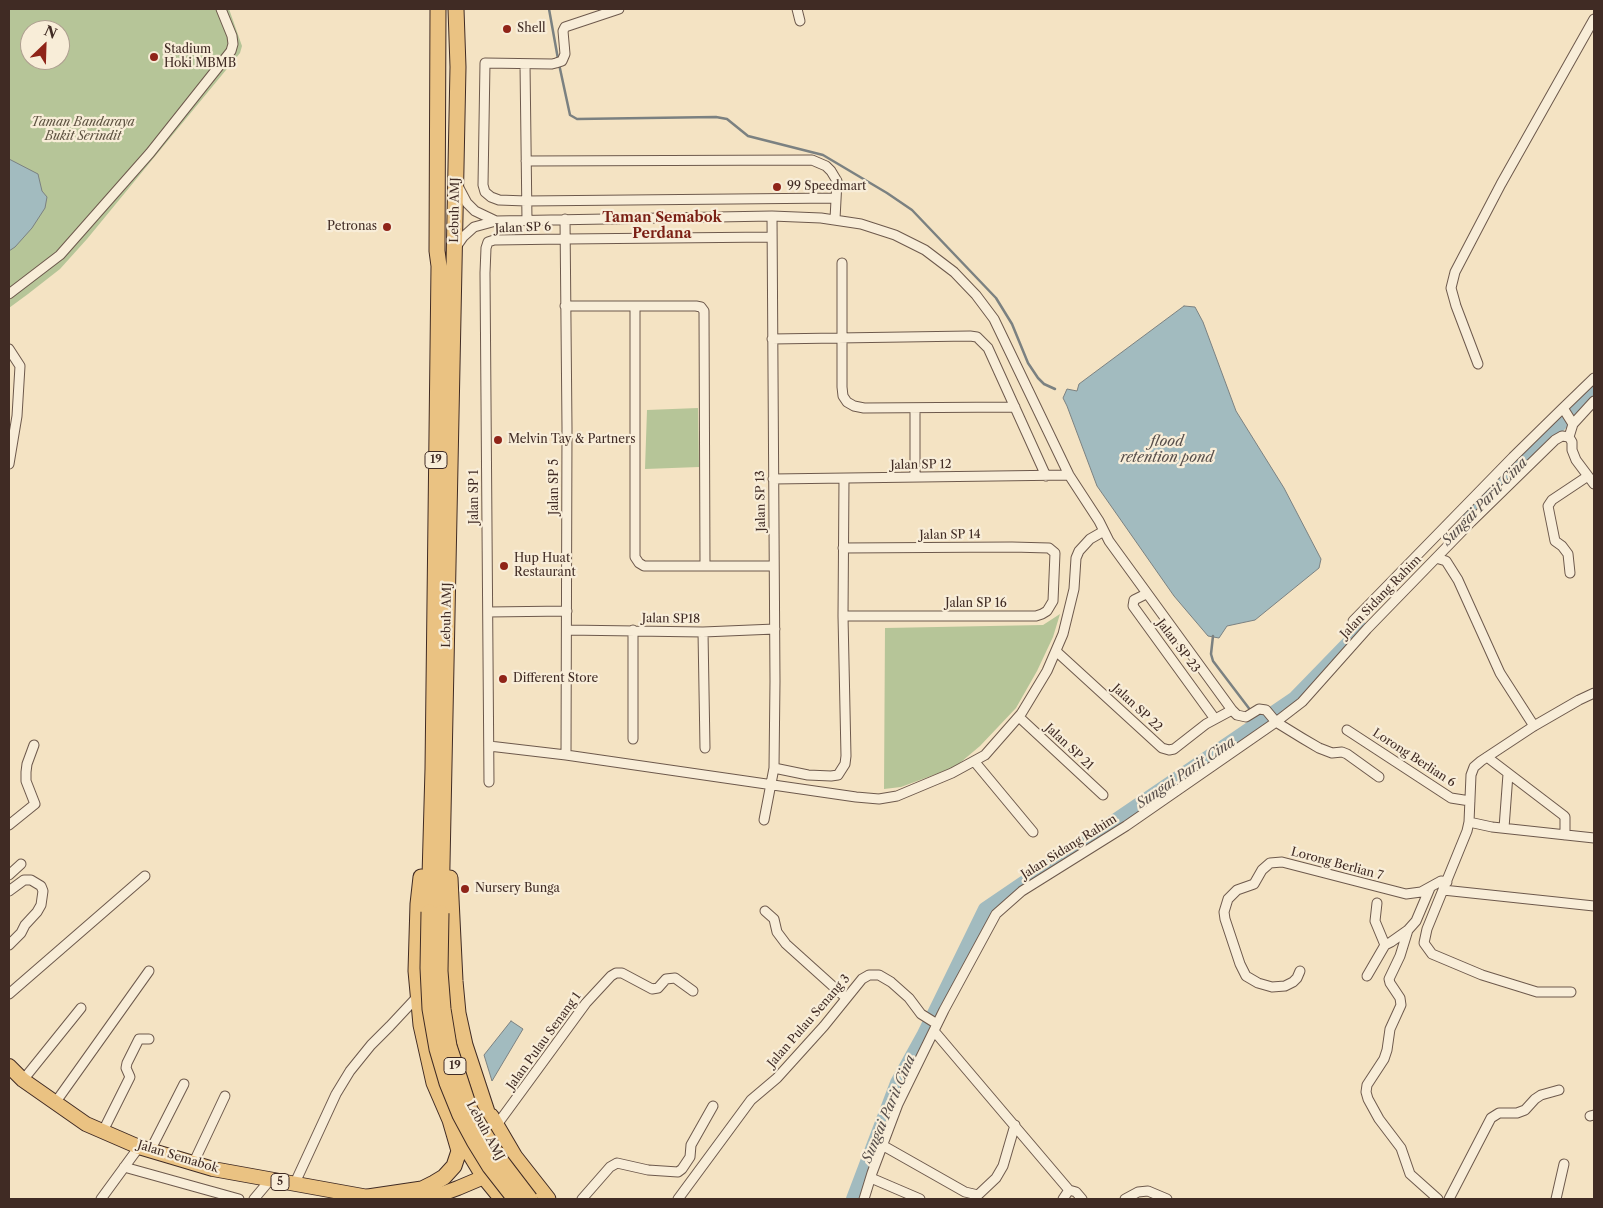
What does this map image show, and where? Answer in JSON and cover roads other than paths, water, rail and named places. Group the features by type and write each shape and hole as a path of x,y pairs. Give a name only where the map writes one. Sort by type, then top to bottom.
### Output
{"highway":[{"name":"Lebuh AMJ","path":"438,9 436,251 439,266 438,770"},
{"name":"Lebuh AMJ","path":"456,9 458,67 455,249 435,912 428,968 430,1009 437,1049 447,1083 460,1115 490,1167 515,1199"},
{"path":"438,770 418,904 416,971 421,1025 426,1054 434,1082 450,1120 482,1173 502,1199"},
{"path":"438,770 453,910 458,1014 465,1045 491,1124 490,1130 486,1139 474,1144 466,1141 450,1120"},
{"name":"Lebuh AMJ","path":"435,912 443,1010 449,1046 456,1070 470,1110 486,1137 530,1199"},
{"path":"484,1104 513,1153 547,1198"},
{"path":"371,1198 422,1189 444,1177 454,1166 458,1151 450,1120"},
{"path":"508,1199 507,1194 511,1187 519,1182 532,1185 547,1198"}],"main road":[{"name":"Jalan Semabok","path":"9,1066 23,1080 86,1124 145,1149 193,1164 294,1185 371,1198 426,1192 482,1173 513,1153"}],"street":[{"path":"9,294 60,255 150,153 231,51 233,44 232,36 221,9"},
{"path":"619,9 564,27 562,31 566,50 559,62 552,64 485,63 482,185 485,192 491,198 526,201 836,198"},
{"path":"797,9 800,21"},
{"path":"1478,364 1456,306 1452,288 1455,272 1501,184 1594,18"},
{"path":"525,64 527,221"},
{"path":"526,161 805,159 819,162 831,171 837,181 835,219"},
{"path":"456,181 467,203 475,211 496,221"},
{"path":"455,249 463,237 474,227 496,221 565,219 772,216 835,219 878,229 911,242 954,272 976,295 994,319 1002,332 1069,475 1115,551 1232,710 1237,715 1246,717 1262,708 1275,720 1319,748 1332,753 1342,752 1347,754 1379,777"},
{"name":"Jalan SP 13","path":"764,820 774,768 775,629 772,216"},
{"name":"Jalan SP 5","path":"565,219 567,428 566,756"},
{"name":"Jalan SP 6","path":"486,248 488,242 494,240 772,237"},
{"name":"Jalan SP 1","path":"486,248 489,782"},
{"path":"842,262 842,396 846,402 864,408 1015,407"},
{"path":"565,306 696,306 701,307 704,312 705,565"},
{"path":"634,307 636,557 638,563 644,566 774,566"},
{"path":"772,339 977,337 988,348 1046,476"},
{"path":"9,349 20,366 17,416 9,464"},
{"path":"1353,621 1512,457 1564,409 1594,378"},
{"path":"1571,430 1594,401"},
{"path":"915,408 915,477"},
{"path":"1564,409 1571,430 1572,450 1576,460 1594,484"},
{"name":"Jalan Sidang Rahim","path":"864,1199 882,1145 932,1023 996,914 1009,901 1126,826 1302,702 1367,629 1436,558 1555,440 1571,430"},
{"name":"Jalan SP 12","path":"773,479 1069,475"},
{"path":"1570,573 1568,554 1555,541 1548,506 1552,500 1588,476"},
{"path":"774,768 831,776 838,775 842,770 846,756 843,616 844,479"},
{"path":"489,746 856,797 879,799 897,796 952,773 985,756 1019,717 1048,671 1057,652 1074,589 1076,558 1079,551 1090,539 1104,531"},
{"name":"Jalan SP 14","path":"843,548 1012,547 1049,548 1055,552"},
{"name":"Jalan SP 16","path":"843,616 1036,616 1047,611 1053,601 1055,552"},
{"path":"1436,558 1446,561 1458,580 1500,673 1534,726"},
{"name":"Jalan SP 23","path":"1146,594 1134,600 1133,606 1215,719"},
{"path":"488,612 567,611"},
{"name":"Jalan SP18","path":"567,630 703,632 775,629"},
{"path":"633,740 634,630"},
{"path":"703,632 705,748"},
{"name":"Jalan SP 22","path":"1057,652 1162,748 1174,749 1215,719 1232,710"},
{"path":"1571,992 1537,992 1482,975 1432,954 1424,943 1427,929 1468,831 1470,822 1471,774 1474,767 1534,726 1594,693"},
{"name":"Jalan SP 21","path":"1019,717 1103,795"},
{"name":"Lorong Berlian 6","path":"1347,730 1451,798 1470,801"},
{"path":"9,825 35,804 26,781 27,764 34,744"},
{"path":"1487,757 1563,815 1565,817 1565,835"},
{"path":"974,761 1033,832"},
{"path":"1504,828 1508,774"},
{"path":"1470,822 1504,828 1594,838"},
{"name":"Lorong Berlian 7","path":"1300,971 1297,978 1285,986 1272,987 1258,983 1246,976 1225,920 1224,912 1228,899 1237,890 1254,884 1266,866 1282,862 1397,893 1414,894 1430,888 1441,881 1445,886"},
{"path":"9,994 145,876"},
{"path":"9,891 24,880 31,880 41,886 44,891 41,905 37,912 9,945"},
{"path":"1445,886 1594,906"},
{"path":"1367,976 1385,945 1408,930 1416,921 1430,888"},
{"path":"1377,903 1375,922 1385,945"},
{"path":"765,911 774,919 777,932 786,944 846,998"},
{"path":"1408,930 1400,956 1389,979 1402,1005 1390,1029 1384,1059 1367,1085 1366,1092 1379,1119 1401,1148 1410,1174 1438,1199"},
{"path":"55,1103 149,971"},
{"name":"Jalan Pulau Senang 1","path":"496,1126 586,1003 611,976 616,973 622,973 649,988 655,989 666,979 675,978 693,991"},
{"name":"Jalan Pulau Senang 3","path":"678,1199 751,1100 777,1078 824,1026 862,979 869,975 879,976 891,982 932,1023"},
{"path":"294,1185 336,1094 350,1071 371,1045 418,996"},
{"path":"23,1080 81,1008"},
{"path":"932,1023 1070,1190 1076,1192 1082,1199"},
{"path":"103,1131 130,1077 126,1068 127,1062 139,1039 149,1039"},
{"path":"101,1199 126,1164 145,1149 184,1084"},
{"path":"1449,1199 1491,1118 1499,1113 1517,1113 1525,1110 1541,1095 1559,1090"},
{"path":"193,1164 225,1096"},
{"path":"582,1199 610,1167 617,1163 648,1170 678,1172 690,1157 691,1145 713,1106"},
{"path":"882,1145 965,1192 978,1195 996,1178 1004,1166 1015,1125"},
{"path":"126,1164 238,1199"},
{"path":"1556,1199 1564,1164"},
{"path":"870,1178 920,1199"},
{"path":"255,1198 270,1180"},
{"path":"1063,1199 1070,1190"},
{"path":"1125,1199 1138,1192 1148,1191 1167,1199"}],"water":[{"path":"9,159 38,174 42,191 47,197 45,208 32,228 9,251"},
{"name":"flood retention pond","path":"1184,306 1195,307 1203,322 1236,411 1284,488 1321,559 1319,568 1255,620 1227,626 1219,638 1208,636 1174,596 1097,486 1063,398 1067,389 1077,391 1079,384"},
{"path":"511,1021 523,1029 492,1081 484,1055"}],"waterway":[{"path":"549,9 558,59"},
{"path":"559,64 570,115 577,119 716,117 727,119 748,136 823,155 887,193 912,210 996,298 1012,324 1028,363 1044,384 1055,389"},
{"name":"Sungai Parit Cina","path":"1468,520 1594,389"},
{"name":"Sungai Parit Cina","path":"853,1199 897,1083 923,1036 985,909 1295,698 1362,629"},
{"path":"1213,636 1211,654 1213,661 1251,711"}],"place":[{"name":"Shell","path":"507,29"},
{"name":"Stadium Hoki MBMB","path":"154,57"},
{"name":"99 Speedmart","path":"777,187"},
{"name":"Petronas","path":"387,227"},
{"name":"Melvin Tay & Partners","path":"498,440"},
{"name":"Hup Huat Restaurant","path":"504,566"},
{"name":"Different Store","path":"503,679"},
{"name":"Nursery Bunga","path":"465,889"}],"district":[{"name":"Taman Semabok Perdana","path":"662,226"}],"park label":[{"name":"Taman Bandaraya Bukit Serindit","path":"83,130"}]}
